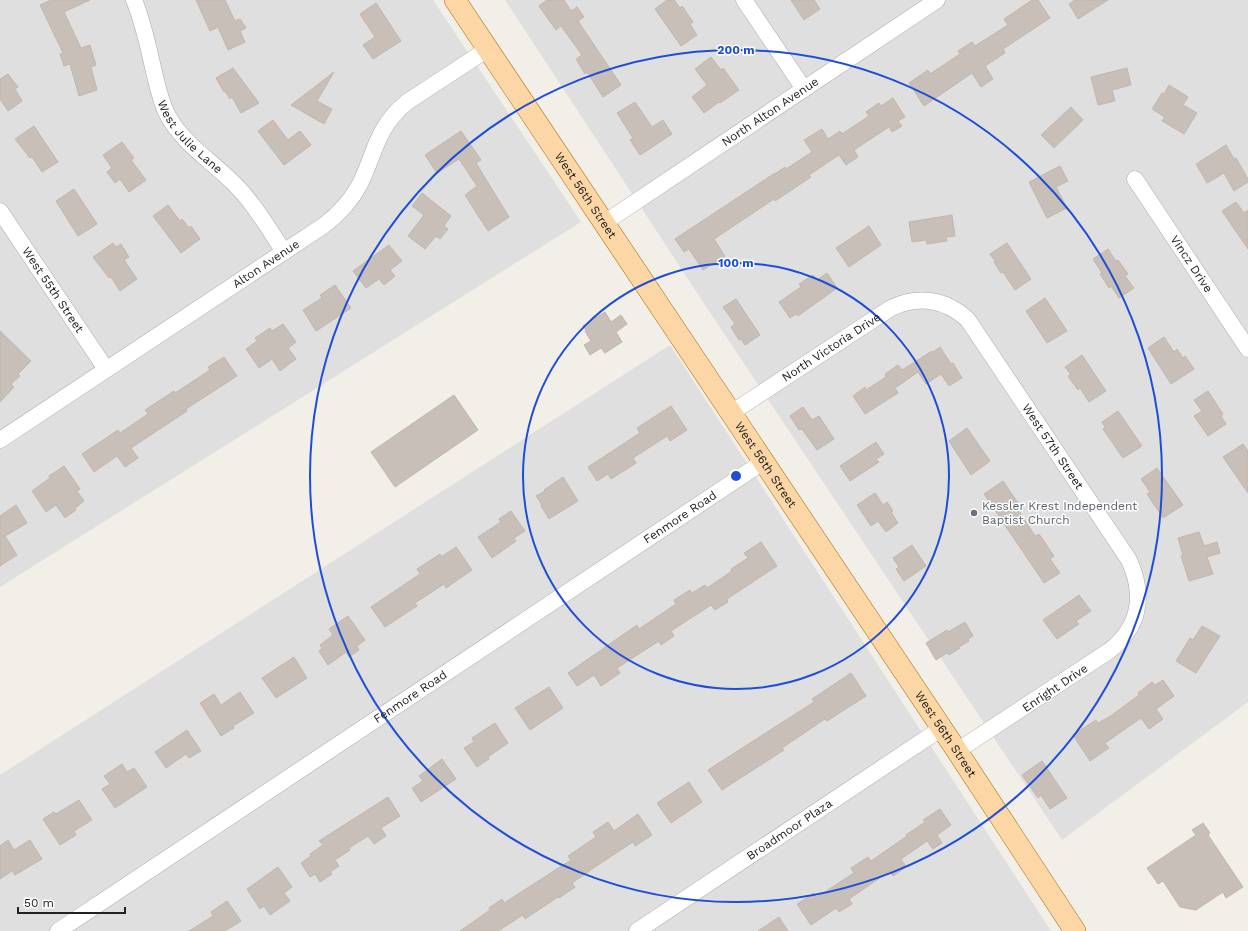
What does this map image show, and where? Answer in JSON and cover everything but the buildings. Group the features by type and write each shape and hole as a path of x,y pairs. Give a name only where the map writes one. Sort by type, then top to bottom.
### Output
{"main road":[{"name":"West 56th Street","path":"455,0 958,751 1075,931"}],"street":[{"name":"West Julie Lane","path":"134,0 141,20 160,95 167,114 179,132 192,147 218,168 249,201 284,252"},
{"path":"744,0 804,89"},
{"name":"North Alton Avenue","path":"604,223 936,0"},
{"name":"Alton Avenue","path":"0,440 323,226 347,203 359,185 378,138 389,121 398,111 414,98 488,49"},
{"name":"Vincz Drive","path":"1135,179 1248,349"},
{"name":"West 55th Street","path":"0,211 106,370"},
{"name":"North Victoria Drive","path":"731,414 891,308 916,300 938,302"},
{"name":"West 57th Street","path":"938,302 958,312 968,320 1129,560 1136,576 1138,587 1138,604 1136,610"},
{"name":"Fenmore Road","path":"58,931 763,462"},
{"name":"Enright Drive","path":"958,751 1109,651 1126,635 1131,626 1136,610"},
{"name":"Broadmoor Plaza","path":"637,931 942,728"}],"shaded area":[{"path":"0,0 433,0 581,222 0,587"},
{"path":"505,0 1248,0 1248,702 1062,840 705,305"},
{"path":"670,345 1051,931 0,931 0,775"}],"place":[{"name":"Kessler Krest Independent Baptist Church","path":"974,513"}]}
